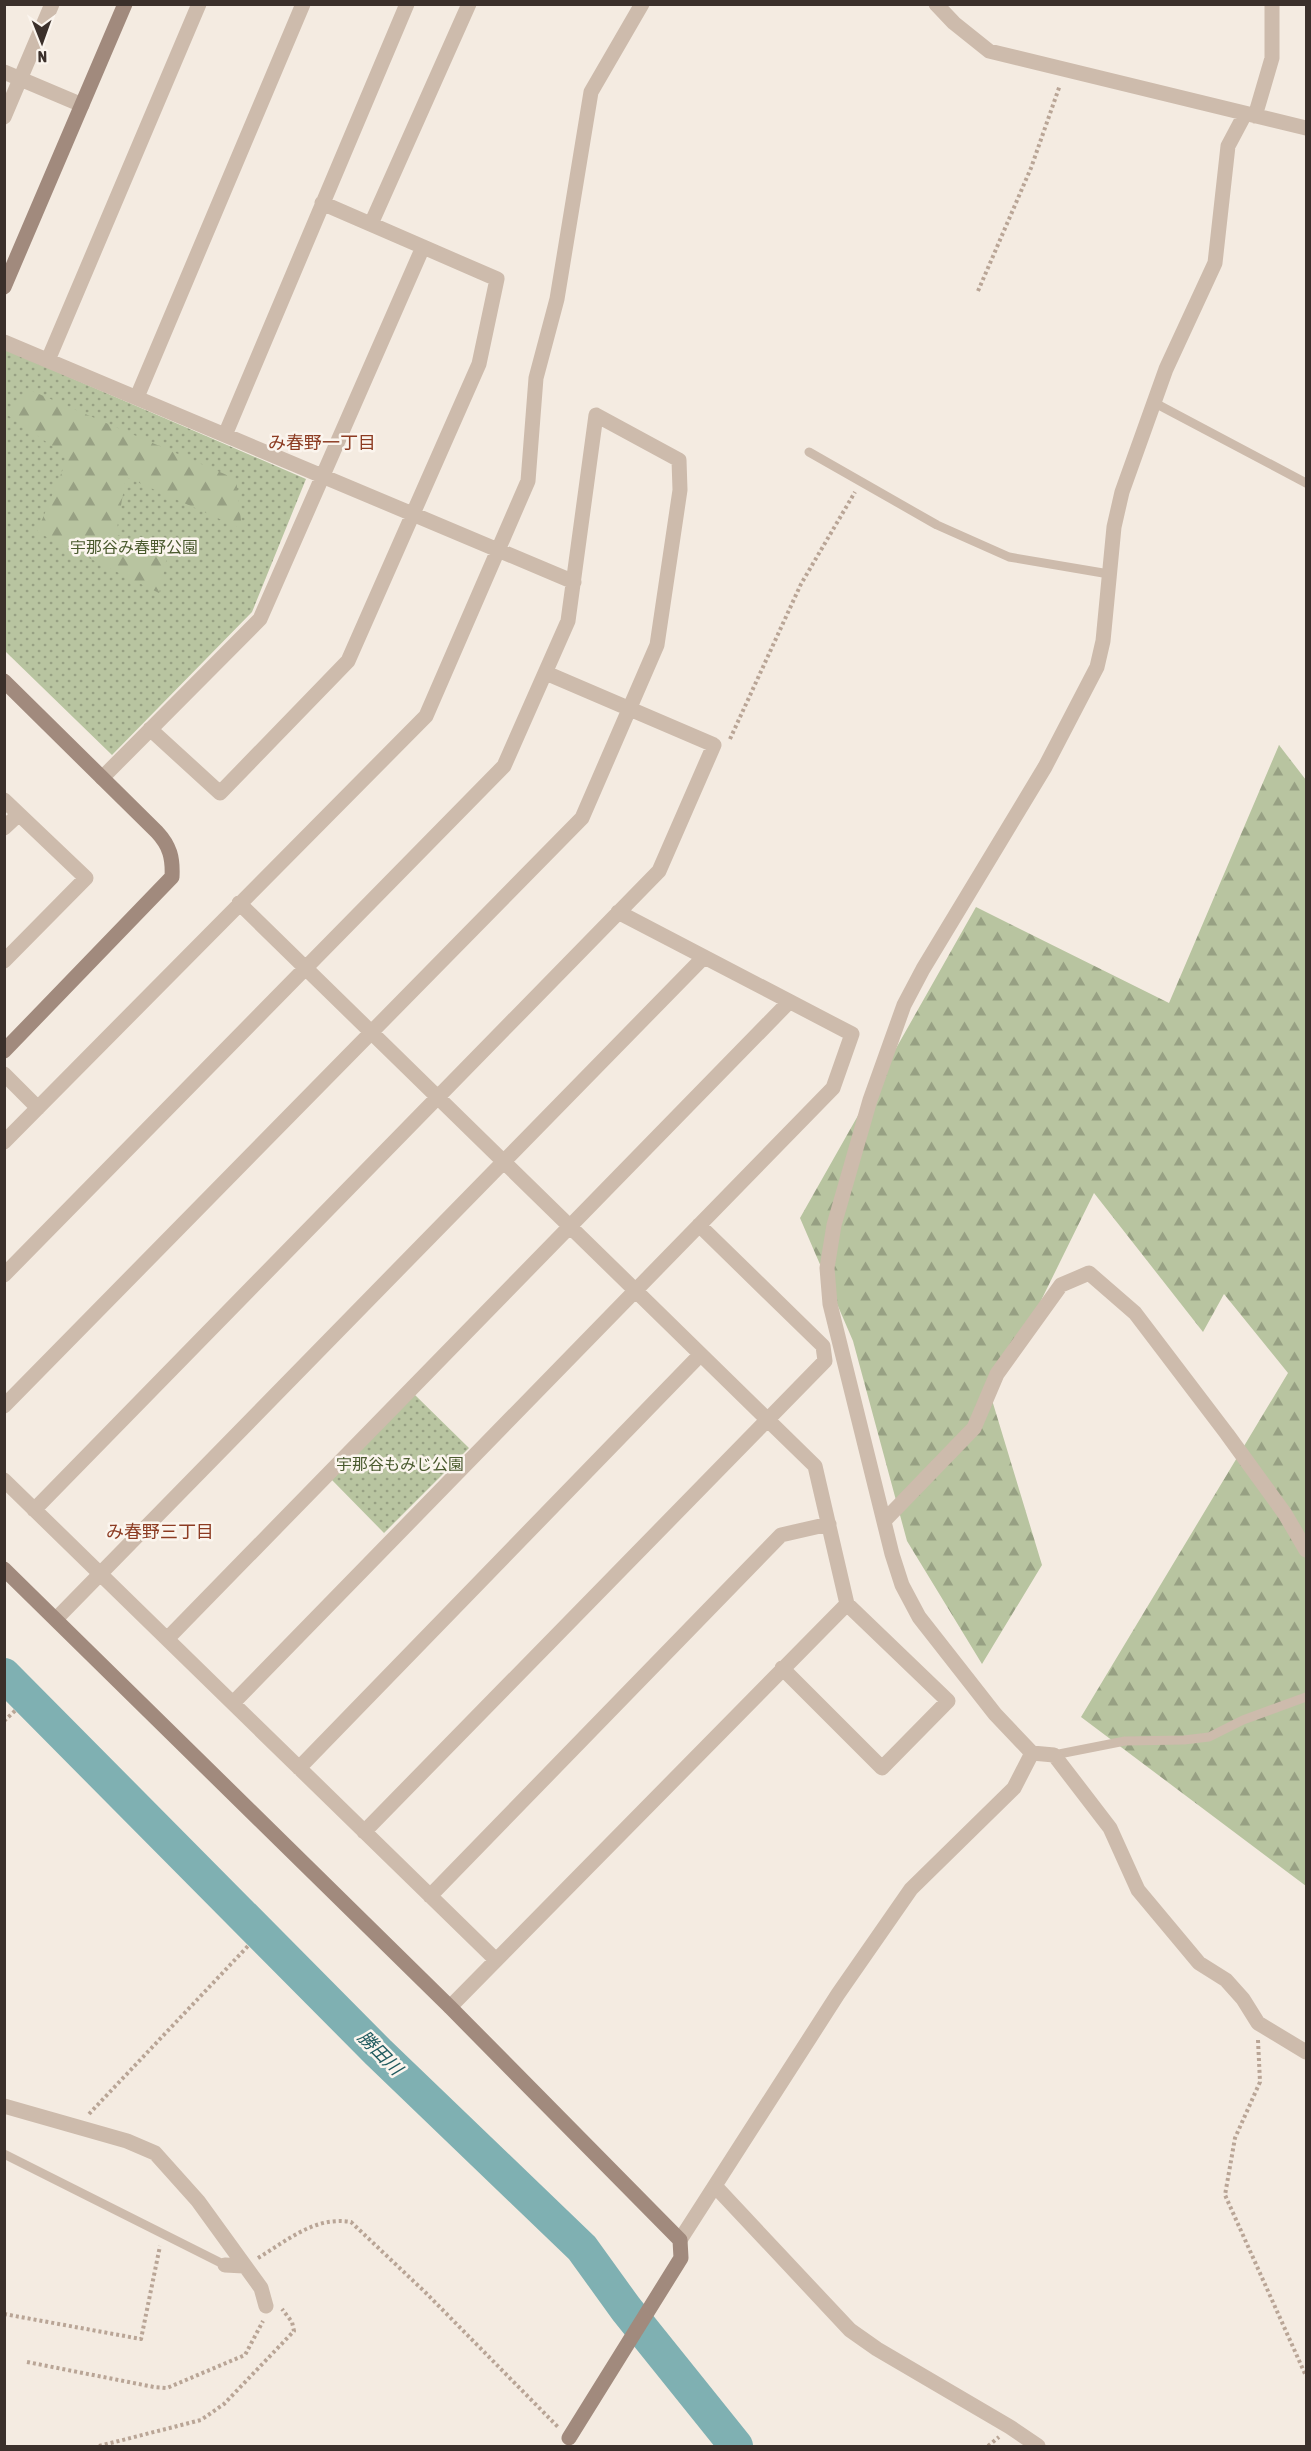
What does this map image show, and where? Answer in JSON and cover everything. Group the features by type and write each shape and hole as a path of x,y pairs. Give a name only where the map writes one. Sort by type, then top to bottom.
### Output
{"street":[{"path":"4,117 52,4"},
{"path":"4,287 125,4"},
{"path":"48,360 199,4"},
{"path":"137,397 303,4"},
{"path":"225,435 407,4"},
{"path":"371,224 469,4"},
{"path":"4,1142 426,716 528,481 536,378 558,299 591,92 642,4"},
{"path":"936,4 954,23 988,51 1306,128"},
{"path":"1272,4 1272,58 1250,115 1228,146 1215,263 1166,369 1122,492 1114,527 1103,641 1097,668 1045,767 923,969 904,1005 870,1100 834,1225 827,1268 830,1304 884,1521 902,1585 920,1617 995,1714 1032,1753 1054,1755 1110,1828 1138,1890 1199,1963 1226,1980 1244,1999 1258,2023 1306,2052"},
{"path":"4,72 82,105"},
{"path":"150,729 220,793 348,661 479,364 497,279 322,203"},
{"path":"102,778 260,619 423,247"},
{"path":"4,342 574,582"},
{"path":"4,1275 504,766 568,621 596,415 679,460 680,490 657,645 582,818 4,1406"},
{"path":"34,1510 659,871 714,745 546,673"},
{"path":"4,1051 172,877 173,861 168,844 7,689"},
{"path":"4,800 86,878 4,960"},
{"path":"4,828 19,814"},
{"path":"239,903 815,1466 848,1604 948,1701 882,1768 783,1668"},
{"path":"233,1703 833,1088 852,1034 618,912"},
{"path":"56,1619 703,958"},
{"path":"167,1639 789,1002"},
{"path":"4,1074 38,1108"},
{"path":"364,1832 825,1360 823,1346 699,1225"},
{"path":"884,1521 974,1428 997,1374 1061,1285 1089,1273 1135,1313 1285,1514 1306,1550"},
{"path":"299,1768 700,1355"},
{"path":"4,1480 496,1960"},
{"path":"430,1896 782,1535 829,1524"},
{"path":"4,1569 450,2007 680,2240"},
{"path":"450,2007 848,1604"},
{"path":"567,2442 681,2258 680,2240 838,1994 911,1890 1014,1788 1032,1753"},
{"path":"4,2106 127,2141 155,2153 198,2201 244,2266 264,2300"},
{"path":"715,2186 850,2330 877,2349 1010,2427 1038,2446"},
{"path":"225,2265 244,2266"}],"lane":[{"path":"1153,402 1306,483"},
{"path":"809,452 937,525 1009,557 1109,574"},
{"path":"1054,1755 1125,1741 1184,1740 1209,1737 1243,1720 1306,1697"},
{"path":"4,2154 225,2265"}],"path":[{"path":"978,291 1031,168 1065,71"},
{"path":"714,745 725,748 801,584 862,482"},
{"path":"4,1721 17,1709"},
{"path":"78,2126 248,1946"},
{"path":"1258,2023 1260,2082 1235,2138 1225,2195 1306,2376"},
{"path":"244,2266 316,2223 337,2220 351,2222 426,2293 567,2442"},
{"path":"4,2314 141,2339 162,2234"},
{"path":"27,2362 167,2388 245,2355 267,2315 264,2300"},
{"path":"99,2446 201,2420 224,2404 294,2331 287,2313 264,2300"}],"green space":[{"name":"宇那谷み春野公園","path":"4,349 306,479 252,612 112,755 5,651"},
{"path":"32,391 236,479 242,529 126,477 116,534 167,557 159,593 37,532 68,457 6,414"},
{"path":"1279,745 1306,780 1306,1886 1081,1717 1288,1373 1224,1294 1203,1332 1094,1193 992,1400 1042,1565 982,1664 907,1541 853,1341 800,1218 976,907 1169,1003"},
{"name":"宇那谷もみじ公園","path":"415,1395 469,1448 384,1533 331,1479"}],"waterway":[{"name":"勝田川","path":"4,1675 378,2052 582,2248 626,2309 736,2446"}],"district":[{"name":"み春野一丁目","path":"322,443"},
{"name":"み春野三丁目","path":"160,1532"}]}
